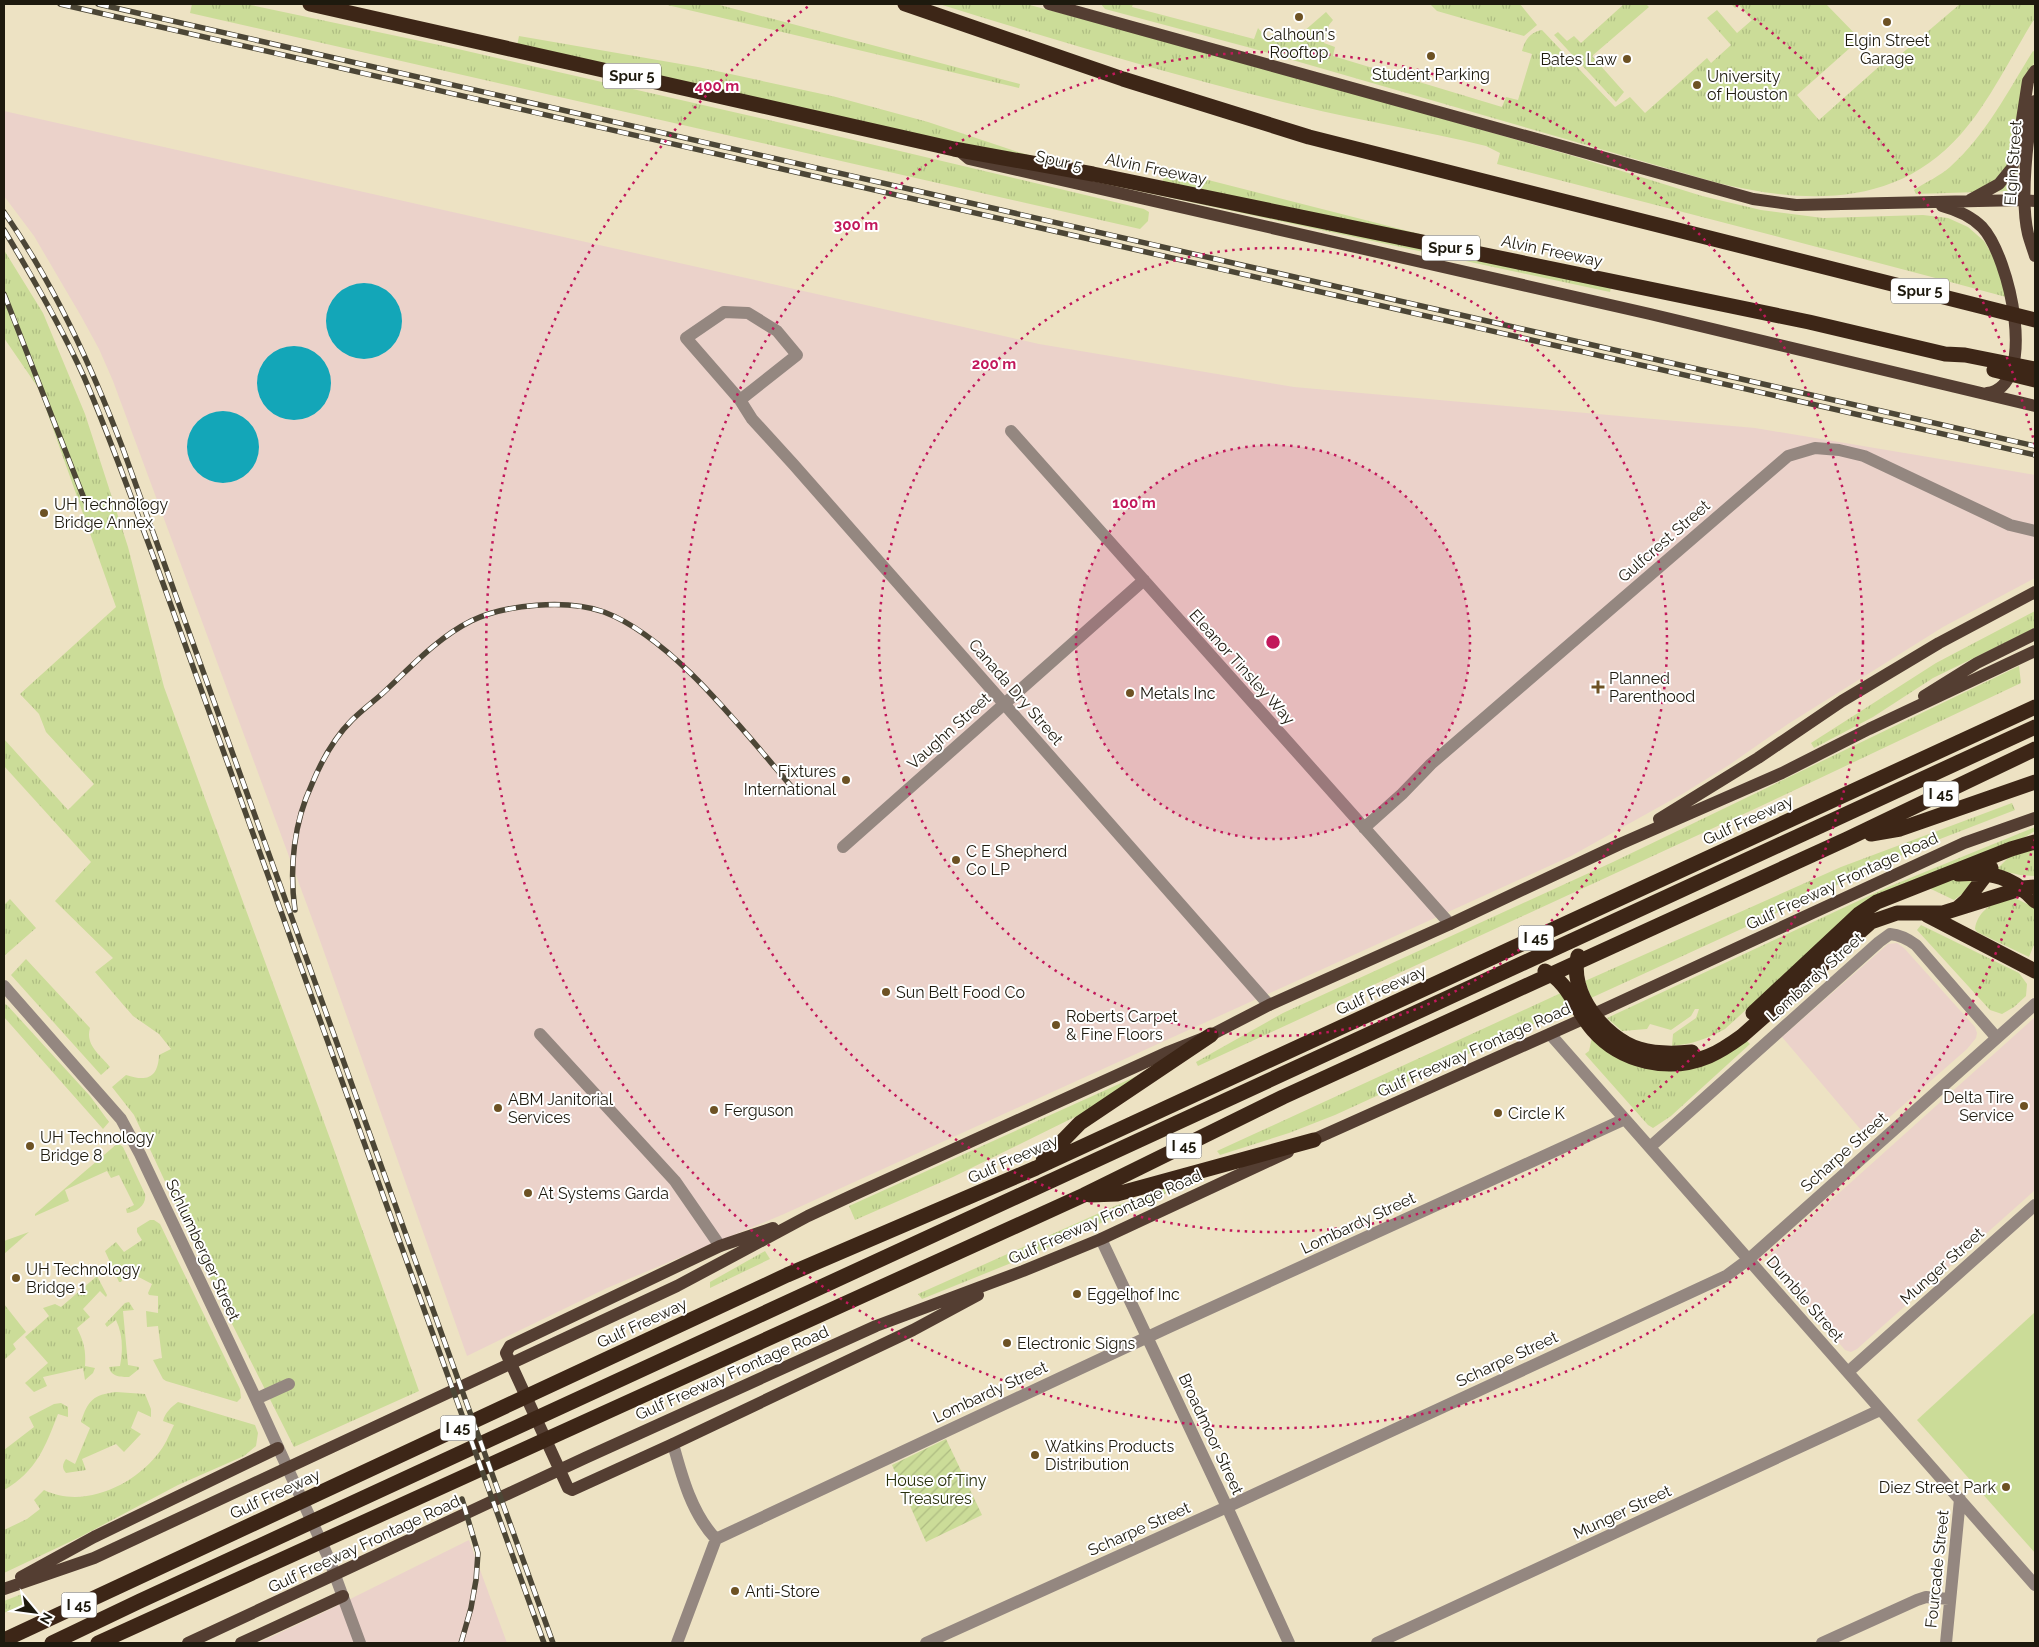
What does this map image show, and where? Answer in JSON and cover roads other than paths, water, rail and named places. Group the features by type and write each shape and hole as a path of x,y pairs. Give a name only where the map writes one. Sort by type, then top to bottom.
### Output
{"highway":[{"name":"Spur 5","path":"310,4 954,149"},
{"name":"Spur 5","path":"905,4 1123,78 1309,137 2035,320"},
{"name":"Alvin Freeway","path":"954,149 1092,174 1809,322 1945,354"},
{"path":"1945,354 1965,355 2035,369"},
{"path":"1945,354 1963,362 2035,380"},
{"name":"Gulf Freeway","path":"4,1640 787,1275 1036,1168 2035,707"},
{"name":"I 45","path":"1682,891 2035,727"},
{"name":"I 45","path":"98,1643 1084,1195 1283,1096 1847,839 2035,749"},
{"path":"1847,839 1900,828 2035,782"},
{"path":"1398,1022 1522,972 1534,969 1544,970 1554,975 1568,992 1593,1030 1613,1047 1634,1058 1651,1062 1688,1063 1709,1056 1726,1047 1859,914 1883,899 2010,849 2035,842"},
{"path":"1957,909 1966,901 1994,864 2010,849"},
{"path":"1949,874 1986,874 2011,880 2029,887 2035,901"},
{"path":"1682,891 1585,945 1578,955 1575,966 1576,979 1580,991 1597,1018 1622,1040 1637,1048 1654,1052 1677,1054 1698,1051 1739,1032 1871,922 1896,913 1926,914 1957,909 2029,887"},
{"path":"52,1643 1682,891"},
{"path":"1926,914 2035,971"},
{"path":"1036,1168 1080,1123 1211,1035"},
{"path":"1084,1195 1117,1194 1314,1140"},
{"path":"4,1632 29,1628"}],"main road":[{"path":"1049,4 1753,199 1796,205 2030,200"},
{"path":"1966,202 1999,184 2012,168 2017,152 2028,81 2035,71"},
{"name":"Elgin Street","path":"2035,101 2026,159 2030,200 2028,234 2035,256"},
{"name":"Spur 5","path":"954,149 969,159 1632,310 2035,406"},
{"path":"1932,203 1959,211 1981,226 1990,238 2006,268 2022,331 2022,358 2012,382 1997,392 1982,393"},
{"path":"1620,844 1758,758 1842,702 1939,643 2035,592"},
{"path":"1869,729 1977,663 2035,634"},
{"path":"4,1588 94,1558 537,1353 677,1286 808,1216 1150,1060 1211,1035 1269,1005 1450,924 1620,844 1782,773 1869,729 2035,652"},
{"name":"Gulf Freeway Frontage Road","path":"188,1643 848,1338 1024,1271 1101,1239 1964,843 2035,818"},
{"path":"808,1216 720,1246 510,1346 506,1353 565,1485 572,1490 673,1444 912,1330 1024,1271"},
{"path":"4,1588 94,1537 280,1452"},
{"path":"241,1643 342,1592"}],"street":[{"name":"Canada Dry Street","path":"740,400 797,354 777,331 748,313 724,312 686,338 740,400 752,419 1269,1005"},
{"name":"Eleanor Tinsley Way","path":"1011,431 1450,924"},
{"name":"Gulfcrest Street","path":"1364,828 1438,758 1788,456 1815,448 1840,450 1864,456 2010,525 2035,532"},
{"name":"Vaughn Street","path":"843,847 1144,580"},
{"name":"Lombardy Street","path":"1650,1147 1890,934 1904,937 1916,945 1996,1038"},
{"name":"Schlumberger Street","path":"4,986 121,1119 140,1154 294,1480 329,1559 360,1643"},
{"name":"Scharpe Street","path":"926,1643 1227,1507 1726,1276 1749,1260 2035,1004"},
{"path":"540,1034 676,1181 720,1246"},
{"name":"Dumble Street","path":"1550,1034 2035,1585"},
{"name":"Lombardy Street","path":"716,1539 1626,1119"},
{"name":"Munger Street","path":"1848,1372 2035,1205"},
{"name":"Broadmoor Street","path":"1101,1239 1227,1507 1288,1643"},
{"path":"256,1399 289,1384"},
{"name":"Munger Street","path":"1377,1643 1880,1410"},
{"path":"673,1444 682,1478 698,1514 708,1531 716,1539 677,1643"},
{"name":"Fourcade Street","path":"1946,1643 1960,1499"},
{"path":"1822,1643 1917,1600 1934,1597 1949,1599"}],"water":[{"path":"372,283 385,289 396,300 402,313 400,336 385,353 372,359 356,359 343,353 328,336 326,313 332,300 349,285"},
{"path":"294,346 308,349 320,357 328,369 331,383 328,397 320,409 308,417 294,420 280,417 268,409 260,397 257,383 260,369 268,357 280,349"},
{"path":"230,411 249,421 257,433 259,447 257,461 249,473 237,481 216,483 197,473 189,461 187,440 197,421 209,413"}],"railway":[{"path":"60,4 2035,455"},
{"path":"98,4 2035,446"},
{"path":"4,212 56,297 85,357 123,449 553,1643"},
{"path":"4,230 66,339 84,377 112,446 544,1643"},
{"path":"4,294 85,501"},
{"path":"295,910 293,862 297,829 312,784 334,742 356,716 435,645 459,628 485,615 537,605 573,606 604,612 630,625 656,642 681,664 729,714 791,786"},
{"path":"461,1643 471,1608 478,1553 462,1499"}],"place":[{"name":"Calhoun's Rooftop","path":"1299,17"},
{"name":"Elgin Street Garage","path":"1887,22"},
{"name":"Student Parking","path":"1431,56"},
{"name":"Bates Law","path":"1627,59"},
{"name":"University of Houston","path":"1697,85"},
{"name":"UH Technology Bridge Annex","path":"44,513"},
{"name":"Planned Parenthood","path":"1598,687"},
{"name":"Metals Inc","path":"1130,693"},
{"name":"Fixtures International","path":"846,780"},
{"name":"C E Shepherd Co LP","path":"956,860"},
{"name":"Sun Belt Food Co","path":"886,992"},
{"name":"Roberts Carpet & Fine Floors","path":"1056,1025"},
{"name":"Delta Tire Service","path":"2024,1106"},
{"name":"ABM Janitorial Services","path":"498,1108"},
{"name":"Ferguson","path":"714,1110"},
{"name":"Circle K","path":"1498,1113"},
{"name":"UH Technology Bridge 8","path":"30,1146"},
{"name":"At Systems Garda","path":"528,1193"},
{"name":"UH Technology Bridge 1","path":"16,1278"},
{"name":"Eggelhof Inc","path":"1077,1294"},
{"name":"Electronic Signs","path":"1007,1343"},
{"name":"Watkins Products Distribution","path":"1035,1455"},
{"name":"Diez Street Park","path":"2006,1487"},
{"name":"Anti-Store","path":"735,1591"}],"park label":[{"name":"House of Tiny Treasures","path":"936,1489"}]}
